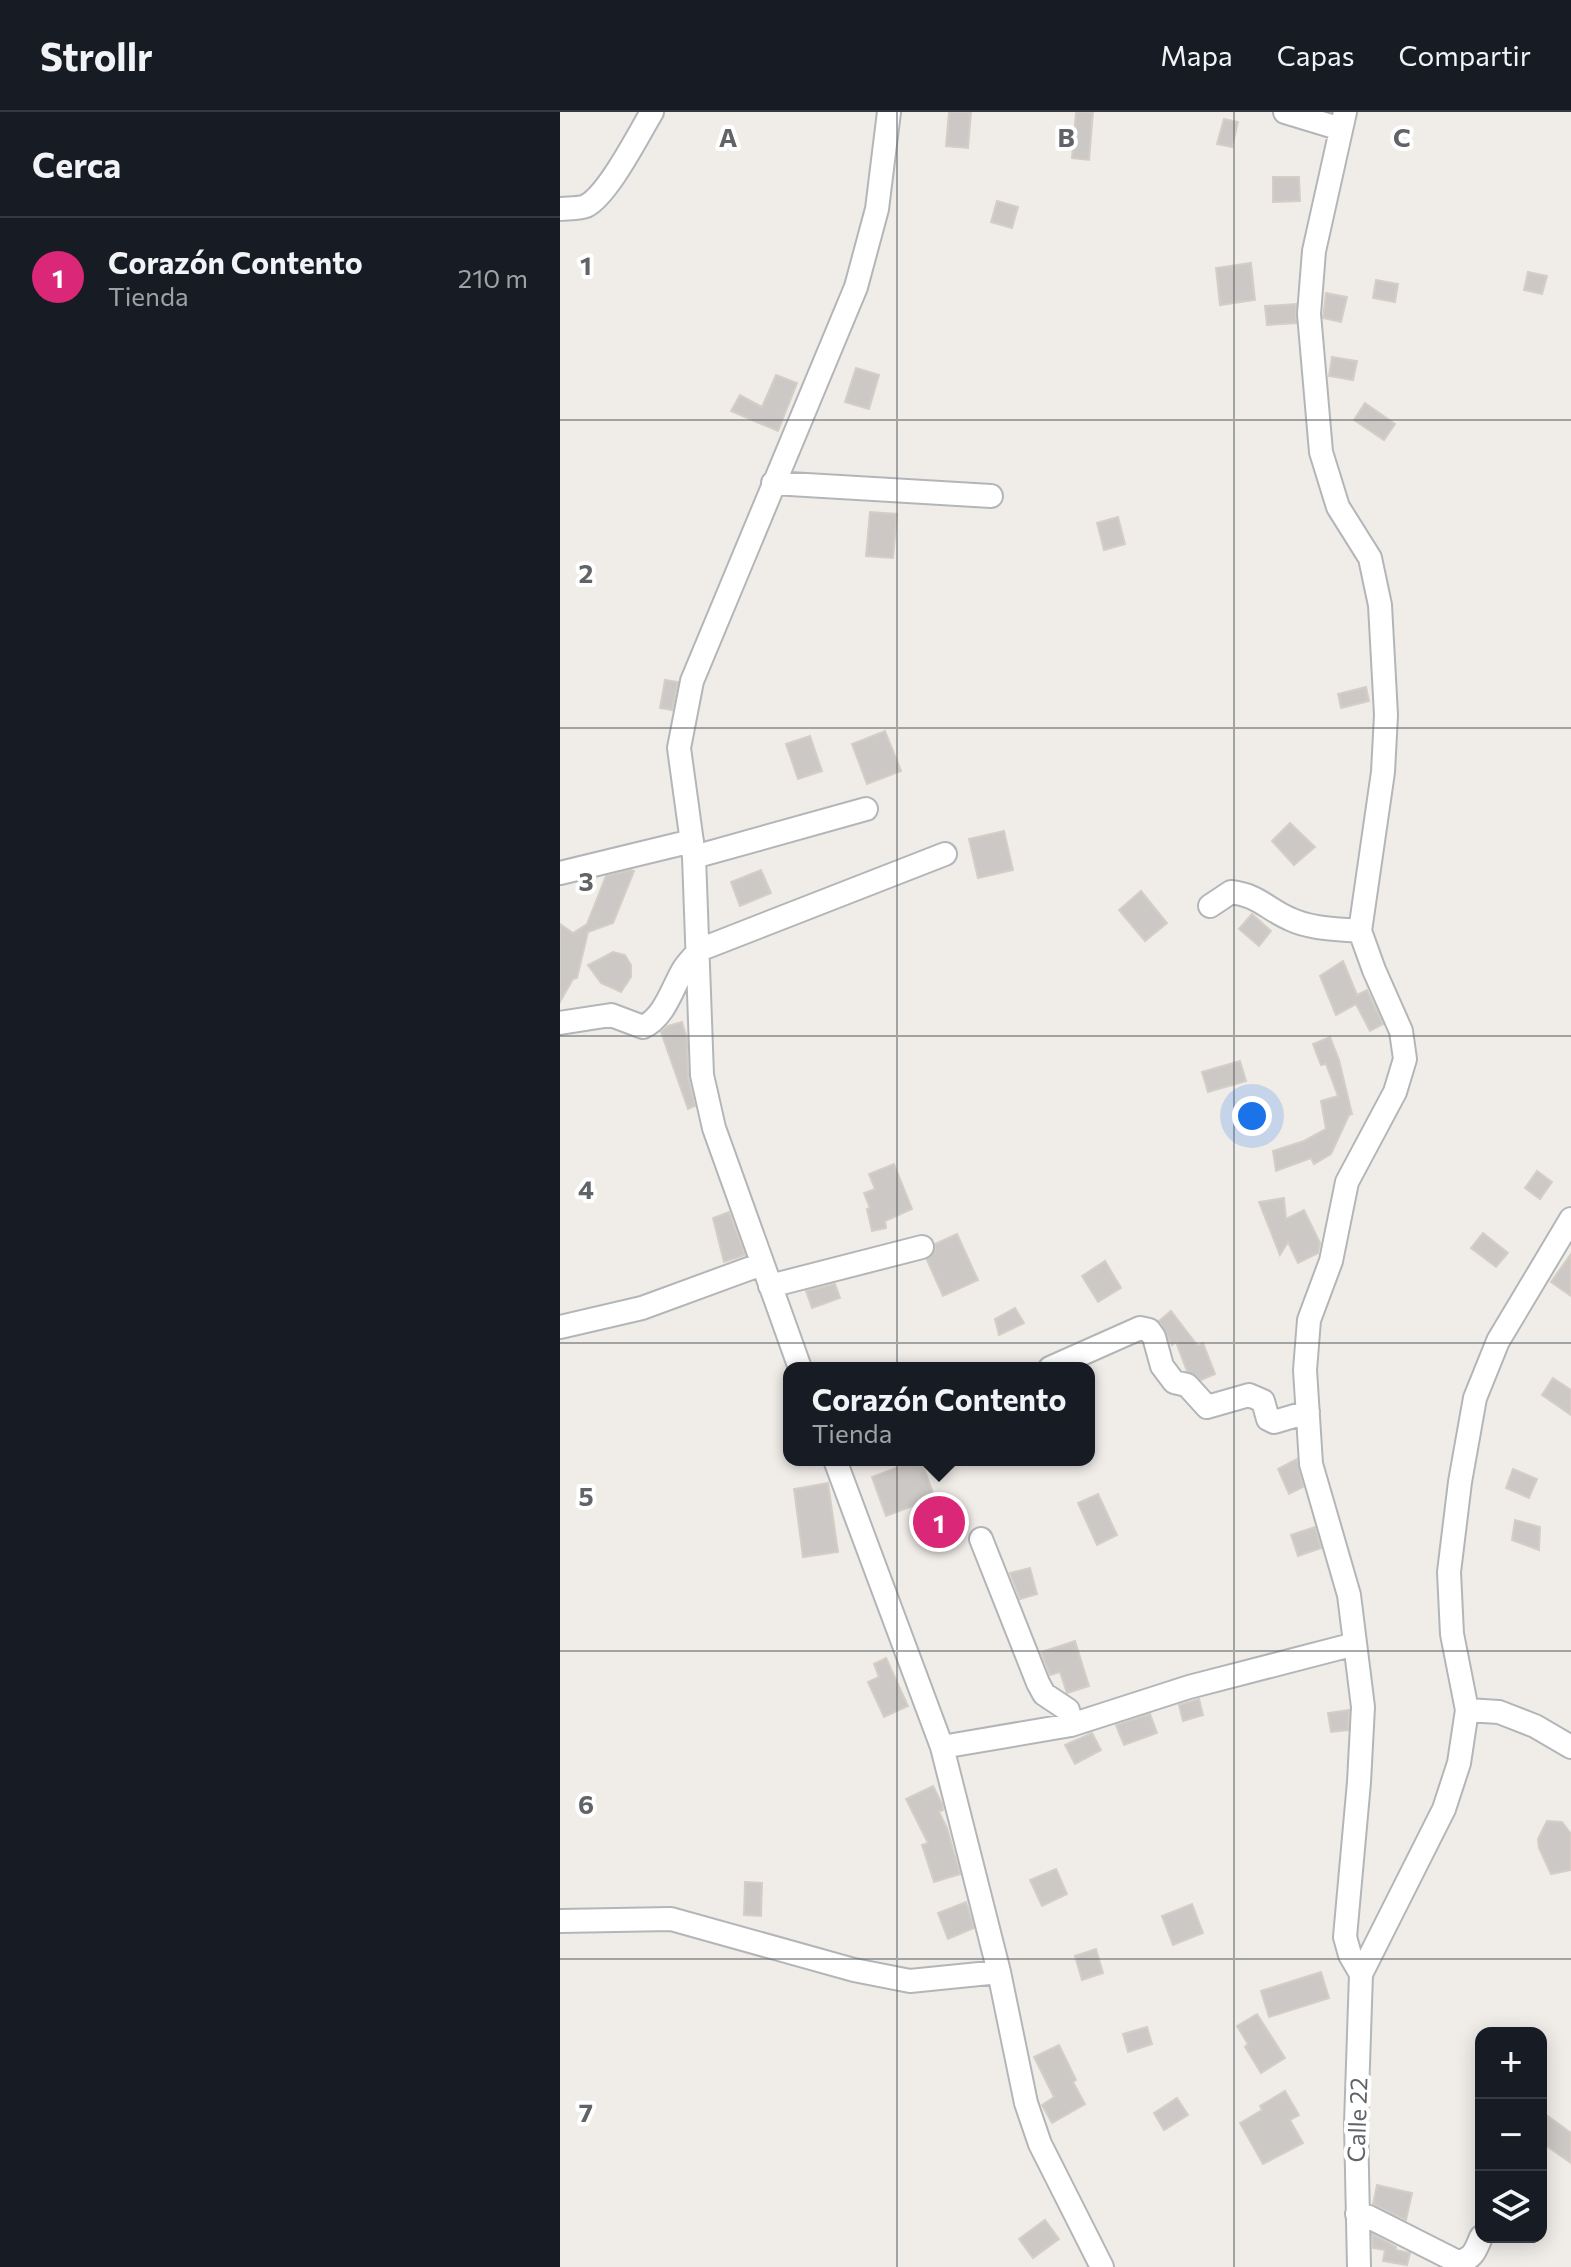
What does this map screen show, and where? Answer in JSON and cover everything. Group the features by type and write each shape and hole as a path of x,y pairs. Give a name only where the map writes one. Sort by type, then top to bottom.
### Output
{"street":[{"path":"560,209 585,206 600,192 614,175 652,112"},
{"path":"798,1362 714,1128 702,1075 693,849 679,748 692,681 856,287 877,209 889,112"},
{"path":"1285,112 1343,120 1314,251 1309,314 1321,452 1338,507 1370,558 1380,605 1386,715 1383,772 1360,931 1401,1031 1405,1059 1395,1092 1347,1182 1331,1261 1309,1320 1305,1370 1311,1464 1349,1595 1363,1707 1345,1937 1350,1955 1361,1974"},
{"path":"773,483 991,496"},
{"path":"560,873 693,849 866,809"},
{"path":"560,1023 611,1015 643,1027 660,1014 685,967 699,950 945,854"},
{"path":"1210,906 1231,892 1249,894 1290,920 1360,931"},
{"path":"1361,1974 1444,1809 1459,1763 1467,1710 1452,1634 1449,1572 1460,1482 1475,1398 1498,1341 1571,1219"},
{"path":"770,1286 922,1247"},
{"path":"560,1327 642,1308 762,1264"},
{"path":"1064,1362 1140,1328 1149,1330 1154,1337 1162,1366 1174,1382 1187,1385 1207,1407 1249,1395 1263,1401 1268,1419 1274,1422 1308,1412"},
{"path":"843,1466 942,1747 999,1972 1026,2103 1040,2144 1102,2267"},
{"path":"981,1539 1038,1683 1044,1694 1068,1710 1071,1725"},
{"path":"942,1747 1071,1725 1189,1687 1355,1644"},
{"path":"1467,1710 1499,1712 1535,1726 1571,1747"},
{"path":"560,1921 671,1919 854,1970 910,1981 999,1972"},
{"name":"Calle 22","path":"1359,2267 1356,2124 1361,1974"},
{"path":"1357,2214 1369,2217 1458,2262 1467,2260 1476,2252 1479,2243"}],"building":[{"path":"949,112 971,112 968,148 946,146"},
{"path":"1076,112 1093,112 1089,160 1072,158"},
{"path":"1224,119 1238,122 1232,147 1217,144"},
{"path":"1273,177 1299,177 1300,201 1273,202"},
{"path":"997,201 1018,207 1012,228 991,222"},
{"path":"1251,263 1255,300 1220,305 1216,268"},
{"path":"1528,272 1547,276 1542,294 1524,290"},
{"path":"1376,280 1398,284 1395,302 1373,298"},
{"path":"1326,293 1347,297 1341,322 1323,318"},
{"path":"1296,304 1296,323 1267,325 1265,306"},
{"path":"1332,357 1357,361 1353,380 1329,376"},
{"path":"856,368 879,375 869,409 845,402"},
{"path":"776,375 797,383 778,431 731,411 740,395 762,407"},
{"path":"1365,403 1395,424 1384,440 1354,420"},
{"path":"870,512 897,514 893,558 866,556"},
{"path":"1118,517 1125,544 1104,550 1097,523"},
{"path":"665,680 678,682 672,710 660,708"},
{"path":"1366,687 1369,701 1341,708 1338,694"},
{"path":"885,731 901,771 867,784 852,744"},
{"path":"810,736 822,771 798,779 786,744"},
{"path":"1290,823 1315,847 1294,865 1272,841"},
{"path":"1004,831 1013,870 978,878 969,839"},
{"path":"761,870 771,893 740,906 731,882"},
{"path":"634,871 613,923 588,932 577,978 573,979 560,1002 560,924 573,933 587,924 606,876"},
{"path":"1141,891 1167,923 1145,941 1119,910"},
{"path":"1252,914 1271,931 1259,946 1239,929"},
{"path":"613,952 625,955 631,965 631,977 621,992 601,983 588,965"},
{"path":"1343,961 1357,995 1367,990 1383,1024 1370,1031 1356,1004 1336,1015 1320,976"},
{"path":"682,1022 695,1106 688,1109 661,1032 668,1026"},
{"path":"1330,1037 1352,1114 1331,1154 1314,1164 1311,1158 1276,1171 1273,1151 1304,1141 1326,1129 1321,1101 1338,1096 1326,1064 1321,1065 1313,1044"},
{"path":"1240,1061 1246,1081 1208,1092 1202,1072"},
{"path":"894,1164 912,1209 885,1221 886,1228 872,1231 867,1209 870,1208 864,1193 875,1189 869,1174"},
{"path":"1537,1171 1552,1182 1540,1199 1525,1188"},
{"path":"1284,1198 1286,1219 1304,1210 1320,1243 1318,1253 1298,1263 1288,1242 1280,1255 1259,1202"},
{"path":"729,1212 745,1255 724,1262 713,1218"},
{"path":"1483,1233 1508,1253 1496,1267 1471,1248"},
{"path":"957,1234 978,1280 943,1296 927,1260 935,1251 935,1244"},
{"path":"1571,1254 1571,1296 1551,1282"},
{"path":"1105,1261 1121,1288 1098,1302 1082,1276"},
{"path":"835,1284 840,1298 812,1308 806,1291"},
{"path":"1015,1308 1024,1323 999,1335 995,1319"},
{"path":"1171,1311 1198,1346 1203,1343 1215,1374 1201,1380 1187,1371 1176,1342 1172,1345 1159,1321"},
{"path":"1553,1378 1571,1390 1571,1415 1542,1395"},
{"path":"1297,1459 1303,1487 1289,1494 1278,1469"},
{"path":"901,1466 923,1466 941,1515 945,1513 950,1525 935,1531 933,1527 921,1530 915,1505 886,1516 872,1477"},
{"path":"1513,1469 1537,1479 1529,1498 1506,1488"},
{"path":"828,1483 838,1552 803,1557 794,1489"},
{"path":"1098,1494 1117,1535 1097,1545 1078,1503"},
{"path":"1515,1520 1540,1527 1539,1550 1512,1540"},
{"path":"1315,1527 1321,1548 1298,1556 1291,1535"},
{"path":"1030,1568 1037,1594 1020,1599 1010,1573"},
{"path":"1075,1641 1089,1686 1067,1693 1060,1672 1050,1675 1041,1652"},
{"path":"886,1658 908,1706 884,1717 868,1682 879,1677 874,1664"},
{"path":"1199,1699 1203,1715 1183,1721 1179,1705"},
{"path":"1349,1710 1348,1730 1331,1732 1328,1713"},
{"path":"1150,1714 1157,1733 1124,1745 1116,1725"},
{"path":"1092,1733 1101,1750 1075,1764 1065,1745"},
{"path":"933,1786 942,1804 943,1810 939,1812 947,1828 960,1874 934,1882 922,1845 928,1843 906,1799"},
{"path":"1547,1821 1562,1822 1571,1834 1571,1870 1551,1874 1538,1839"},
{"path":"1056,1869 1067,1894 1042,1906 1030,1880"},
{"path":"745,1882 762,1883 761,1916 744,1915"},
{"path":"966,1902 974,1928 948,1939 938,1913"},
{"path":"1192,1904 1203,1933 1173,1945 1162,1916"},
{"path":"1096,1949 1103,1973 1082,1980 1075,1956"},
{"path":"1321,1972 1329,1998 1269,2017 1261,1991"},
{"path":"1257,2014 1285,2058 1261,2073 1245,2047 1248,2044 1237,2026"},
{"path":"1147,2027 1152,2044 1128,2052 1123,2034"},
{"path":"1059,2045 1085,2104 1052,2123 1042,2105 1054,2097 1034,2057"},
{"path":"1285,2091 1299,2115 1290,2120 1303,2143 1263,2164 1240,2123"},
{"path":"1177,2098 1188,2115 1164,2130 1154,2113"},
{"path":"1547,2115 1571,2133 1571,2163 1547,2146"},
{"path":"1377,2185 1412,2193 1406,2220 1373,2204"},
{"path":"1045,2220 1059,2239 1033,2258 1019,2239"},
{"path":"1372,2234 1396,2247 1396,2250 1410,2253 1407,2265 1383,2261 1385,2250 1373,2248"}],"place":[{"name":"Corazón Contento","path":"939,1522"}]}
